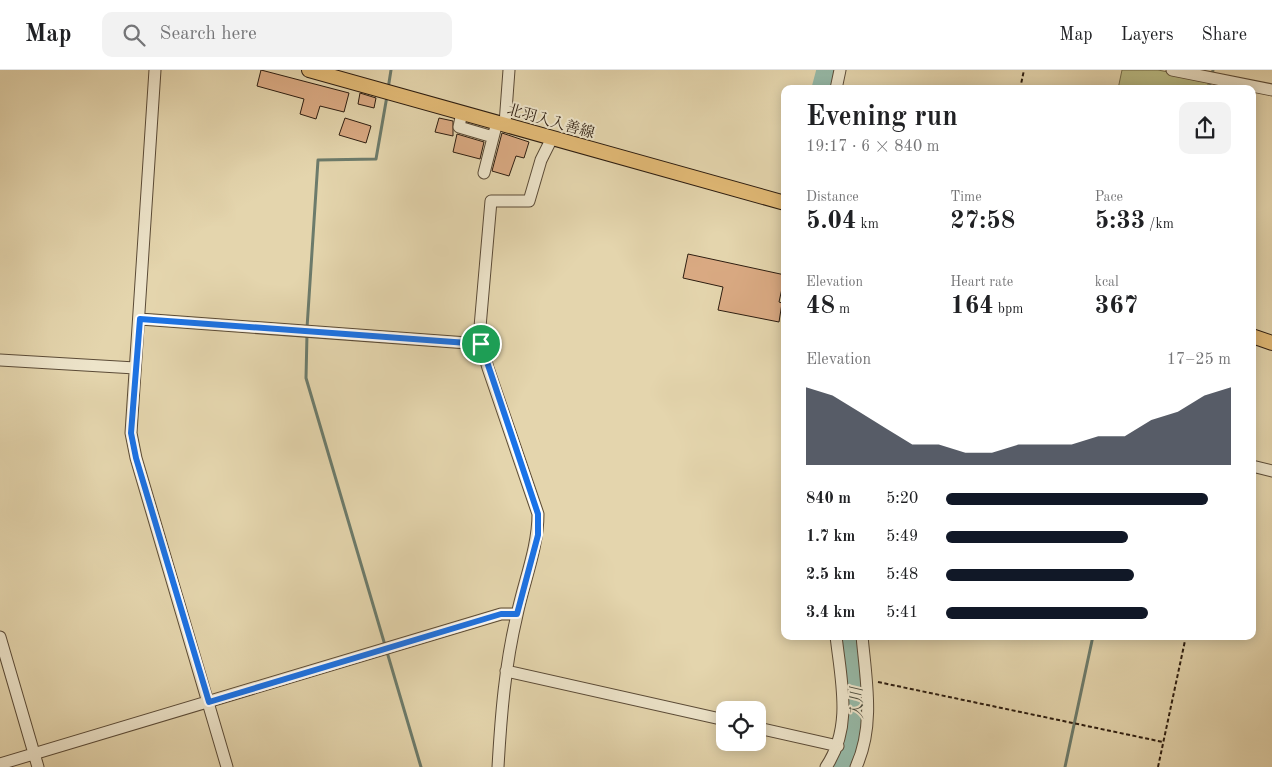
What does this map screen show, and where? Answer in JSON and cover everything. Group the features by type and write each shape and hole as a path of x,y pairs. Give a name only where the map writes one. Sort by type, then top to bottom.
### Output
{"main road":[{"name":"北羽入入善線","path":"309,70 781,202"},
{"path":"1256,337 1272,343"}],"street":[{"path":"155,70 131,433 136,458 227,767"},
{"path":"484,173 493,137 501,123 509,70"},
{"path":"837,85 840,70"},
{"path":"1172,70 1247,85"},
{"path":"1256,87 1272,90"},
{"path":"462,112 459,128 493,137"},
{"path":"498,767 506,670 517,614 538,535 538,514 481,344 480,327 491,201 529,201 541,160 552,138"},
{"path":"140,319 481,344"},
{"path":"0,360 134,368"},
{"path":"1256,467 1272,470"},
{"path":"0,764 501,614 517,614"},
{"path":"0,637 38,767"},
{"path":"826,767 838,746 843,723 843,697 836,640"},
{"path":"856,767 864,749 868,724 862,640"},
{"path":"506,670 716,718"},
{"path":"766,730 838,746"}],"path":[{"path":"1021,85 1024,70"},
{"path":"1158,767 1185,640"},
{"path":"866,679 1163,742"}],"green space":[{"path":"1122,70 1158,70 1209,80 1208,85 1119,85"}],"building":[{"path":"261,70 349,93 344,112 320,106 316,119 300,114 304,99 257,86"},
{"path":"360,93 376,98 374,108 358,104"},
{"path":"345,118 371,126 366,143 339,135"},
{"path":"439,118 453,121 453,136 435,132"},
{"path":"502,133 529,142 524,158 516,156 509,176 492,171"},
{"path":"457,134 484,142 480,159 453,152"},
{"path":"688,254 781,274 779,322 718,310 723,287 683,278"}],"waterway":[{"path":"388,89 391,70"},
{"name":"入川","path":"822,85 826,70"},
{"path":"1210,85 1213,70"},
{"path":"307,328 318,160 376,159 387,96"},
{"path":"307,334 306,378 421,767"},
{"name":"入川","path":"843,767 856,732 858,700 851,640"},
{"path":"1065,767 1092,640"}],"route":[{"path":"140,319 481,344 538,514 538,535 517,614 501,614 209,702 136,458 131,433 134,368 140,319"}]}
